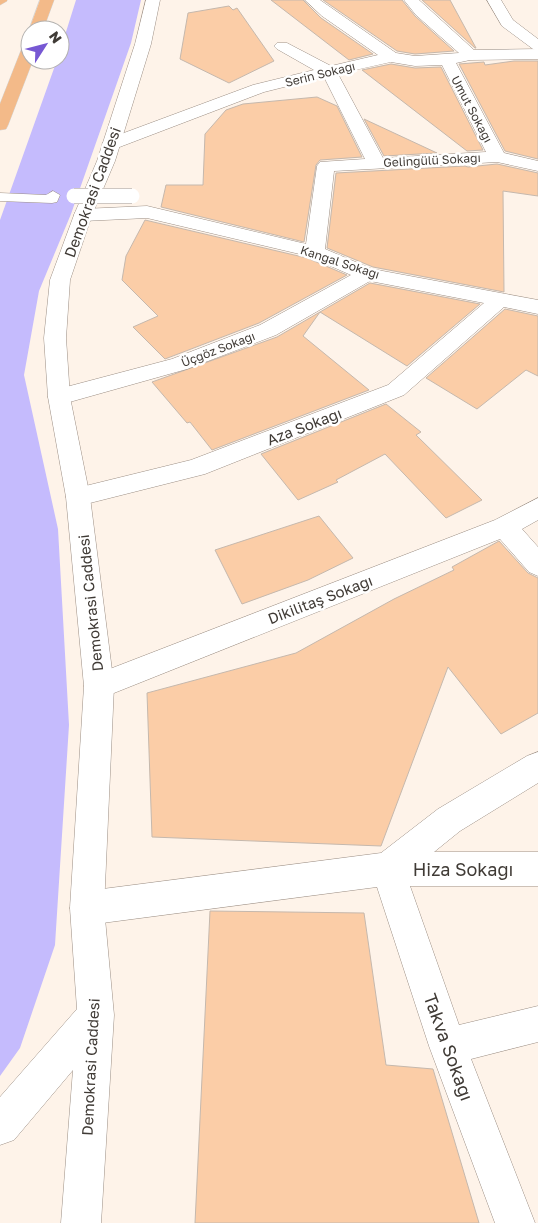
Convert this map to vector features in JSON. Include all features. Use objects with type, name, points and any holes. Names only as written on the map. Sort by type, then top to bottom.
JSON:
[{"type":"highway","points":[[40,20],[47,0]]},
{"type":"highway","points":[[0,125],[21,70]]},
{"type":"street","name":"Demokrasi Caddesi","points":[[80,1223],[96,1015],[87,908],[99,686],[78,497],[59,397],[55,338],[60,280],[79,205],[111,144],[143,44],[153,0]]},
{"type":"street","points":[[312,0],[326,13],[391,57]]},
{"type":"street","name":"Umut Sokağı","points":[[411,0],[421,12],[470,56]]},
{"type":"street","points":[[494,0],[507,23],[538,46]]},
{"type":"street","points":[[282,46],[329,72],[376,162]]},
{"type":"street","name":"Serin Sokağı","points":[[111,144],[259,88],[391,57],[415,61],[447,60],[470,56],[538,54]]},
{"type":"street","name":"Umut Sokağı","points":[[447,60],[497,157]]},
{"type":"street","name":"Gelingülü Sokağı","points":[[315,252],[326,166],[497,157],[538,166]]},
{"type":"street","points":[[0,197],[52,199],[53,195]]},
{"type":"street","points":[[79,205],[132,196]]},
{"type":"street","name":"Kangal Sokağı","points":[[79,205],[146,212],[315,252],[367,274],[538,306]]},
{"type":"street","name":"Üçgöz Sokağı","points":[[59,397],[179,364],[268,330],[367,274]]},
{"type":"street","name":"Aza Sokağı","points":[[78,497],[196,468],[396,390],[501,299]]},
{"type":"street","name":"Dikilitaş Sokağı","points":[[99,686],[504,527],[538,508]]},
{"type":"street","points":[[504,527],[538,565]]},
{"type":"street","points":[[388,869],[449,820],[538,766]]},
{"type":"street","name":"Hiza Sokağı","points":[[87,908],[388,869],[538,869]]},
{"type":"street","name":"Takva Sokağı","points":[[388,869],[448,1046],[515,1223]]},
{"type":"street","points":[[0,1126],[96,1015]]},
{"type":"street","points":[[448,1046],[538,1024]]},
{"type":"shaded area","points":[[76,0],[141,0],[131,43],[71,214],[39,291],[24,375],[58,529],[69,725],[55,945],[20,1048],[0,1076],[0,220],[53,70],[70,70],[70,20]]},
{"type":"building","points":[[271,0],[303,0],[321,18],[373,54],[349,60]]},
{"type":"building","points":[[323,0],[402,0],[415,16],[454,51],[415,54],[397,51]]},
{"type":"building","points":[[422,0],[450,0],[476,48],[475,48]]},
{"type":"building","points":[[229,6],[233,10],[237,8],[274,61],[229,83],[180,59],[188,13]]},
{"type":"building","points":[[514,61],[538,61],[538,159],[505,151],[459,64],[484,62],[485,65]]},
{"type":"building","points":[[391,64],[415,68],[441,67],[483,150],[467,151],[362,70]]},
{"type":"building","points":[[317,97],[337,106],[362,157],[320,160],[316,165],[304,242],[161,207],[166,185],[203,185],[205,134],[226,110],[243,104]]},
{"type":"building","points":[[364,119],[437,153],[384,156]]},
{"type":"building","points":[[497,164],[538,173],[538,196],[503,191],[504,292],[373,267],[327,248],[336,173]]},
{"type":"building","points":[[145,220],[307,258],[347,275],[259,323],[165,359],[133,327],[158,316],[122,280],[126,256]]},
{"type":"building","points":[[370,283],[480,304],[407,366],[320,312]]},
{"type":"building","points":[[505,309],[538,316],[538,376],[526,370],[477,409],[426,378]]},
{"type":"building","points":[[320,312],[303,336],[369,390],[212,450],[190,422],[187,423],[152,382],[277,337]]},
{"type":"building","points":[[386,404],[421,432],[416,435],[482,500],[446,518],[385,454],[336,480],[338,482],[298,500],[261,454]]},
{"type":"building","points":[[319,516],[353,558],[308,580],[242,604],[215,550]]},
{"type":"building","points":[[499,541],[528,573],[538,578],[538,713],[501,734],[448,667],[381,846],[152,837],[147,693],[296,653],[394,599],[454,570],[452,567]]},
{"type":"building","points":[[210,911],[364,913],[386,1065],[433,1069],[479,1223],[195,1223]]}]
